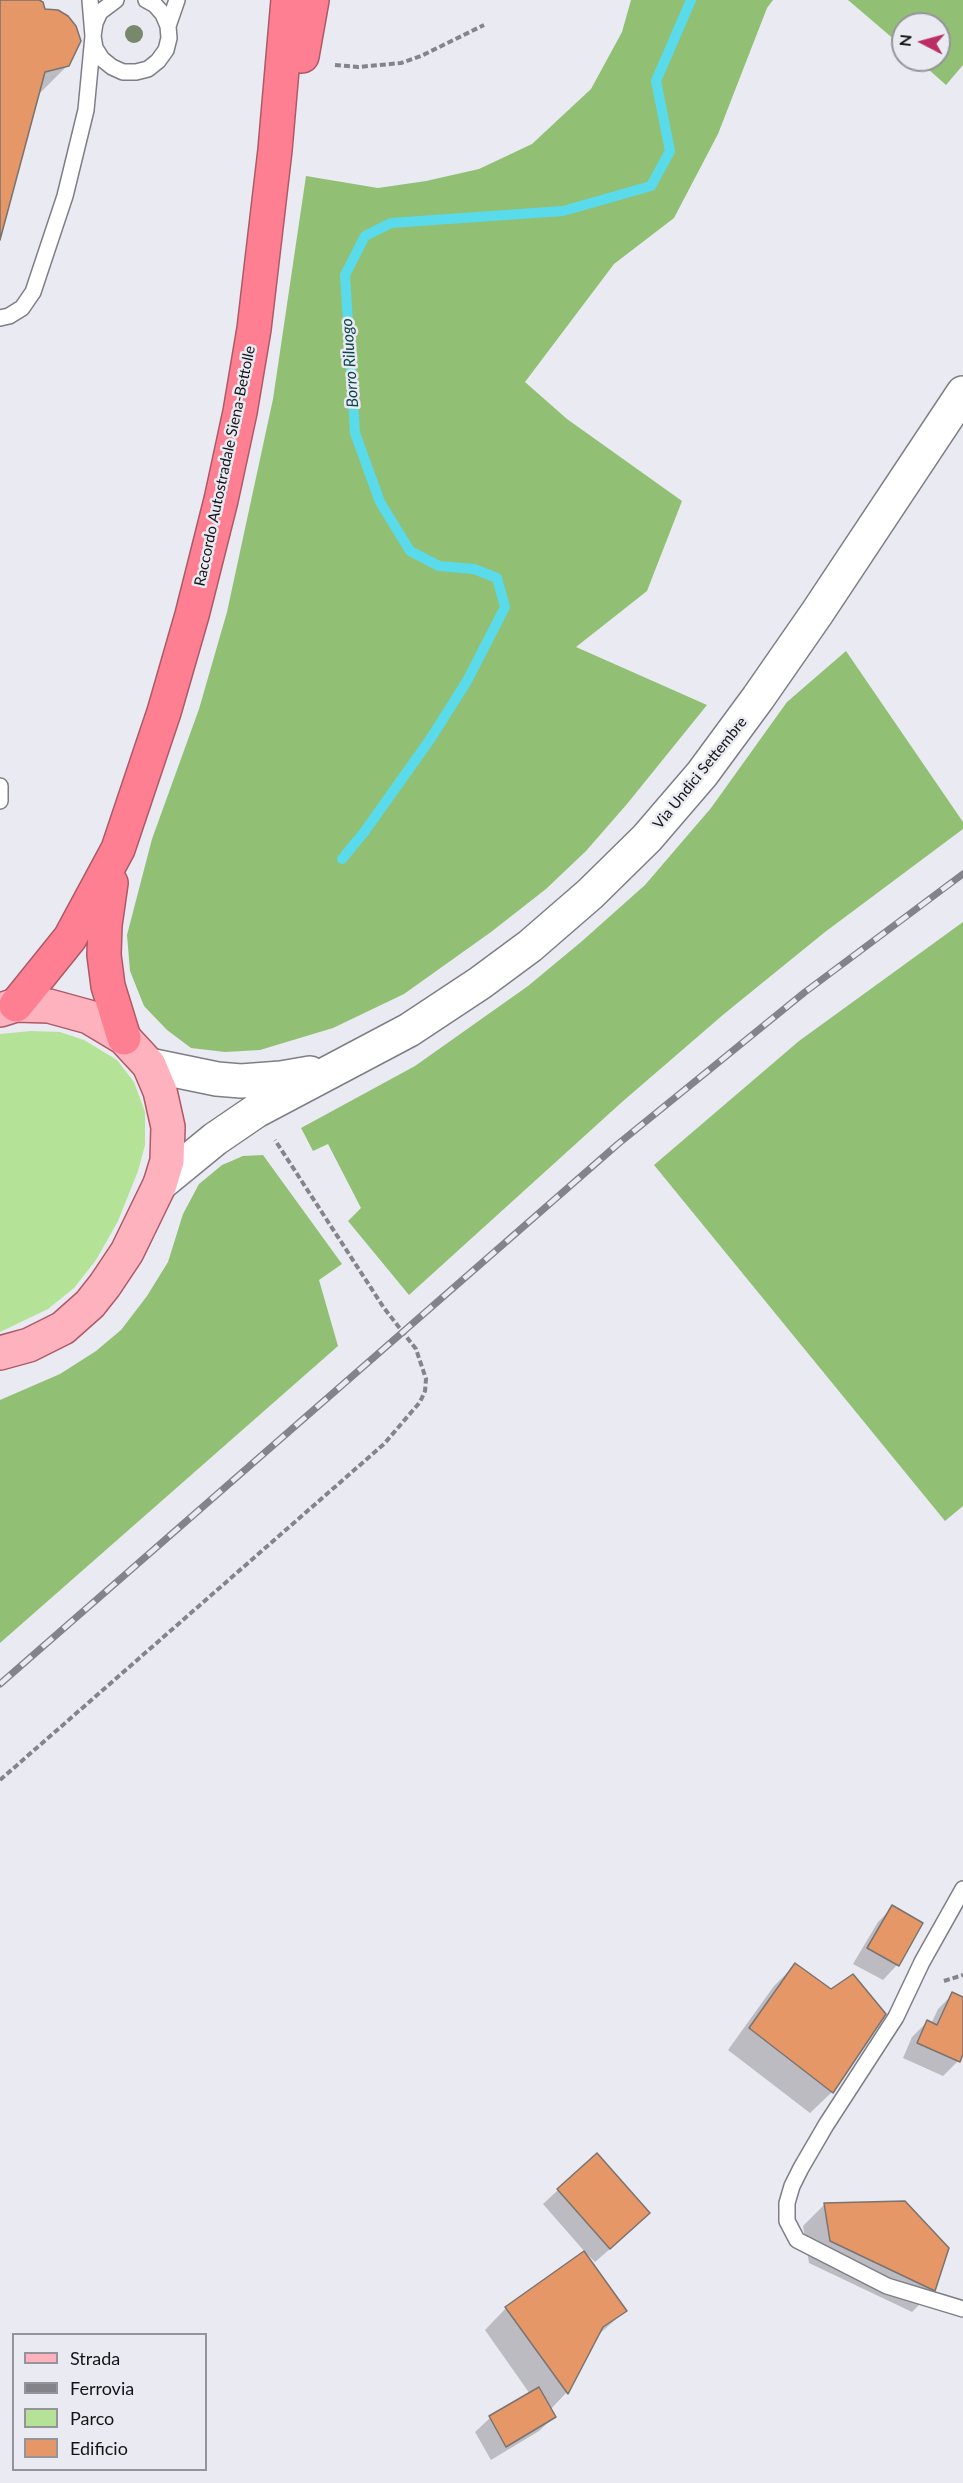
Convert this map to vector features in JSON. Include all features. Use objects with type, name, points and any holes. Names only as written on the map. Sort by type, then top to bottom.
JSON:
[{"type":"highway","name":"Raccordo Autostradale Siena-Bettolle","points":[[124,1038],[108,986],[104,955],[105,925],[118,849],[181,658],[221,500],[240,412],[254,329],[275,150],[288,0]]},
{"type":"highway","points":[[275,150],[302,56],[312,0]]},
{"type":"highway","name":"Raccordo Autostradale Siena-Bettolle","points":[[8,1008],[70,938],[118,849]]},
{"type":"main road","name":"Via Undici Settembre","points":[[160,1184],[215,1139],[256,1111],[444,1008],[530,946],[590,894],[654,830],[702,774],[817,613],[963,393]]},
{"type":"main road","points":[[0,1353],[47,1337],[70,1323],[90,1304],[127,1252],[160,1184],[167,1161],[168,1127],[160,1090],[149,1065],[124,1038],[108,1027],[74,1012],[49,1006],[8,1008]]},
{"type":"main road","name":"Via Undici Settembre","points":[[149,1065],[217,1079],[241,1081],[281,1078],[346,1063]]},
{"type":"lane","points":[[90,0],[95,48],[102,59],[123,72],[148,69],[158,61],[166,50],[168,26],[177,0]]},
{"type":"lane","points":[[0,318],[9,316],[22,308],[33,292],[43,267],[65,196],[86,110],[95,23],[100,12],[116,0]]},
{"type":"lane","points":[[146,0],[155,5],[163,14],[168,26]]},
{"type":"lane","points":[[0,786],[0,801]]},
{"type":"lane","points":[[963,1889],[922,1962],[896,2017],[801,2168],[792,2186],[788,2204],[788,2221],[797,2240],[887,2286],[963,2309]]},
{"type":"path","points":[[302,56],[332,64],[357,67],[401,63],[421,56],[484,25]]},
{"type":"path","points":[[0,1780],[384,1444],[409,1417],[425,1391],[426,1379],[416,1349],[384,1308],[256,1111]]},
{"type":"green space","points":[[631,0],[773,0],[767,8],[718,134],[674,218],[614,264],[525,382],[567,419],[682,501],[647,591],[576,647],[707,705],[586,851],[546,889],[491,932],[404,994],[333,1028],[260,1050],[225,1052],[191,1048],[167,1030],[144,1006],[130,971],[127,935],[152,839],[199,709],[227,612],[273,399],[306,176],[378,188],[426,181],[479,169],[532,144],[591,89],[622,32]]},
{"type":"green space","points":[[848,0],[963,0],[963,65],[946,85],[931,72],[951,72],[951,12],[891,12],[891,37]]},
{"type":"green space","points":[[846,651],[963,822],[963,829],[825,932],[724,1014],[622,1102],[409,1295],[348,1221],[361,1208],[328,1144],[313,1151],[301,1128],[415,1066],[528,986],[581,942],[645,885],[711,808],[787,702]]},
{"type":"green space","points":[[963,922],[963,1506],[945,1521],[654,1165],[799,1041]]},
{"type":"green space","points":[[31,1031],[60,1032],[84,1040],[117,1060],[134,1082],[145,1112],[145,1145],[138,1171],[118,1221],[96,1260],[74,1288],[48,1309],[0,1332],[0,1034]]},
{"type":"green space","points":[[263,1155],[342,1264],[319,1280],[338,1346],[0,1643],[0,1400],[60,1374],[96,1351],[121,1330],[147,1296],[168,1262],[183,1214],[199,1184],[222,1165],[243,1156]]},
{"type":"building","points":[[0,0],[39,0],[43,2],[45,9],[58,10],[68,16],[76,26],[81,41],[69,66],[45,72],[0,240]]},
{"type":"building","points":[[892,1905],[923,1923],[899,1966],[867,1948]]},
{"type":"building","points":[[795,1963],[831,1989],[853,1974],[886,2014],[833,2093],[749,2028]]},
{"type":"building","points":[[952,1992],[963,1997],[963,2054],[960,2062],[917,2043],[927,2020],[937,2025]]},
{"type":"building","points":[[597,2153],[650,2213],[610,2249],[557,2189]]},
{"type":"building","points":[[905,2201],[949,2248],[935,2291],[830,2241],[824,2203]]},
{"type":"building","points":[[584,2251],[627,2311],[603,2327],[568,2394],[505,2307]]},
{"type":"building","points":[[539,2387],[556,2417],[506,2447],[489,2416]]},
{"type":"waterway","name":"Borro Riluogo","points":[[342,859],[365,831],[431,738],[467,681],[505,607],[497,578],[474,569],[439,566],[410,551],[380,502],[355,433],[345,275],[365,236],[391,223],[563,211],[651,186],[670,151],[656,81],[691,0]]},
{"type":"railway","points":[[0,1684],[618,1144],[805,992],[963,874]]}]
